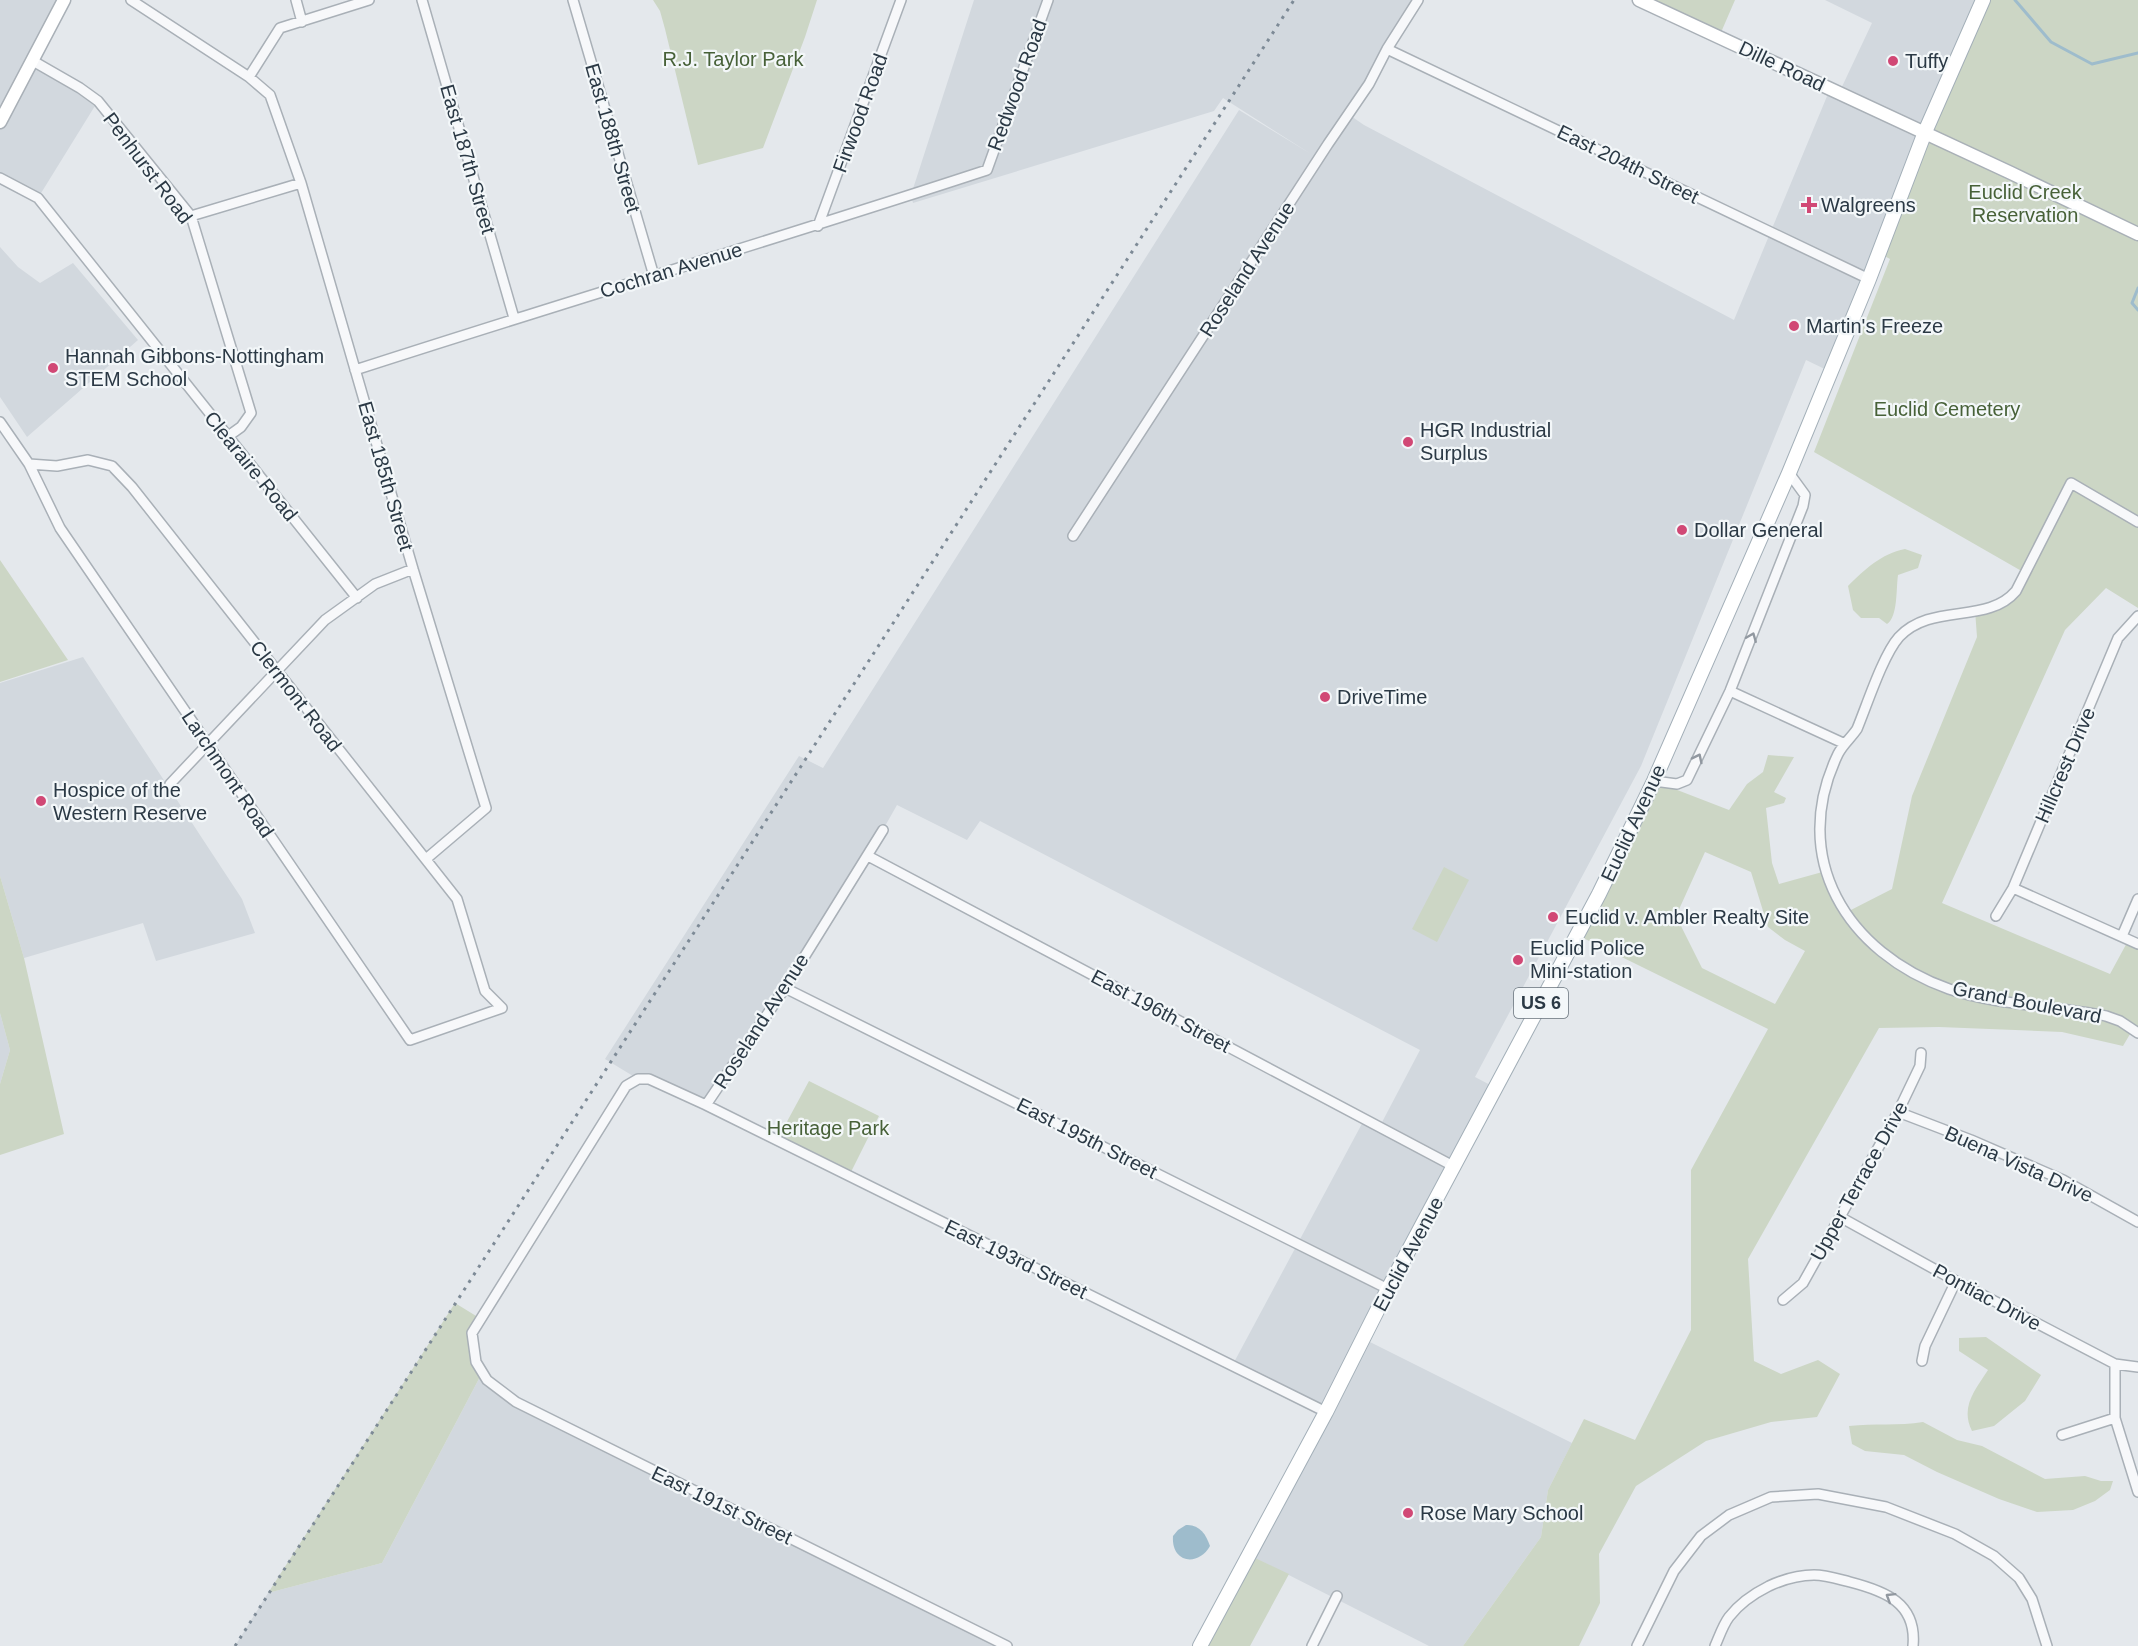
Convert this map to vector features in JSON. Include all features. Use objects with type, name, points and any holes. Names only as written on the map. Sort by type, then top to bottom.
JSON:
[{"type":"main road","name":"Euclid Avenue","points":[[1200,1646],[1599,894],[1654,781],[1789,473],[1869,279],[1925,132],[1983,0]]},
{"type":"street","points":[[0,122],[64,0]]},
{"type":"street","name":"East 185th Street","points":[[131,0],[249,77],[270,94],[301,183],[413,569],[486,808],[426,859]]},
{"type":"street","points":[[296,0],[302,22]]},
{"type":"street","points":[[249,77],[280,28],[369,0]]},
{"type":"street","name":"East 187th Street","points":[[422,0],[514,318]]},
{"type":"street","name":"East 188th Street","points":[[573,0],[654,276]]},
{"type":"street","name":"Firwood Road","points":[[818,225],[901,0]]},
{"type":"street","name":"Redwood Road","points":[[987,170],[1048,0]]},
{"type":"street","name":"Roseland Avenue","points":[[1074,536],[1369,84],[1387,49],[1418,0]]},
{"type":"street","name":"Dille Road","points":[[1639,0],[1925,132],[2138,234]]},
{"type":"street","name":"East 204th Street","points":[[1387,49],[1869,279]]},
{"type":"street","name":"Penhurst Road","points":[[33,61],[98,101],[191,216],[251,412],[242,427],[227,437]]},
{"type":"street","name":"Cochran Avenue","points":[[355,370],[987,170]]},
{"type":"street","name":"Clearaire Road","points":[[0,178],[38,198],[357,598]]},
{"type":"street","points":[[191,216],[301,183]]},
{"type":"street","name":"Larchmont Road","points":[[0,422],[29,464],[60,528],[410,1040],[502,1008]]},
{"type":"street","name":"Clermont Road","points":[[29,464],[57,466],[88,460],[112,466],[132,487],[457,899],[485,991],[502,1008]]},
{"type":"street","points":[[1654,781],[1677,784],[1687,780],[1730,692],[1803,506],[1805,495],[1789,473]]},
{"type":"street","name":"Grand Boulevard","points":[[2138,522],[2071,483],[2011,597],[1991,607],[1921,621],[1899,638],[1889,652],[1857,729],[1844,743],[1828,779],[1821,812],[1822,852],[1834,893],[1845,913],[1861,934],[1900,965],[1927,980],[1950,989],[2007,1002],[2106,1016],[2120,1021],[2138,1033]]},
{"type":"street","points":[[170,784],[325,620],[375,584],[413,569]]},
{"type":"street","name":"Hillcrest Drive","points":[[1996,916],[2013,888],[2118,638],[2138,616]]},
{"type":"street","points":[[1730,692],[1844,743]]},
{"type":"street","name":"Roseland Avenue","points":[[472,1333],[627,1086],[638,1079],[648,1079],[706,1105],[785,988],[883,830]]},
{"type":"street","name":"East 196th Street","points":[[867,856],[1455,1167]]},
{"type":"street","points":[[2013,888],[2138,944]]},
{"type":"street","points":[[2122,936],[2138,898]]},
{"type":"street","name":"East 195th Street","points":[[785,988],[1389,1289]]},
{"type":"street","name":"Upper Terrace Drive","points":[[1783,1300],[1803,1283],[1840,1217],[1898,1112],[1920,1066],[1921,1053]]},
{"type":"street","name":"East 193rd Street","points":[[706,1105],[1326,1412]]},
{"type":"street","name":"Buena Vista Drive","points":[[1898,1112],[1971,1140],[2063,1180],[2138,1222]]},
{"type":"street","name":"Pontiac Drive","points":[[1840,1217],[2115,1364],[2138,1367]]},
{"type":"street","points":[[1922,1361],[1925,1346],[1956,1281]]},
{"type":"street","name":"East 191st Street","points":[[472,1333],[476,1362],[487,1380],[516,1402],[1007,1646]]},
{"type":"street","points":[[2115,1364],[2115,1418],[2138,1492]]},
{"type":"street","points":[[2062,1435],[2115,1418]]},
{"type":"street","points":[[1637,1646],[1674,1571],[1701,1536],[1729,1515],[1771,1497],[1818,1494],[1886,1507],[1955,1534],[1994,1556],[2019,1578],[2032,1599],[2047,1646]]},
{"type":"street","points":[[1715,1646],[1729,1617],[1754,1595],[1770,1586],[1813,1575],[1869,1587],[1897,1601],[1915,1630],[1913,1646]]},
{"type":"street","points":[[1312,1646],[1337,1596]]},
{"type":"shaded area","points":[[0,0],[64,0],[33,61],[98,101],[38,198],[0,178]]},
{"type":"shaded area","points":[[974,0],[1418,0],[1348,114],[1364,125],[1734,320],[1830,89],[1839,93],[1872,23],[1825,0],[1983,0],[1831,372],[1806,360],[1641,766],[1475,1077],[1496,1088],[1364,1339],[1572,1443],[1548,1490],[1541,1537],[1463,1646],[1429,1646],[1249,1555],[1325,1412],[1232,1366],[1365,1118],[1380,1126],[1420,1050],[980,821],[967,840],[897,805],[868,856],[706,1105],[638,1079],[605,1059],[799,756],[823,768],[1239,110],[1311,154],[1223,98],[1214,111],[913,203],[911,195]]},
{"type":"shaded area","name":"Hannah Gibbons-Nottingham STEM School","points":[[0,247],[18,267],[40,283],[73,263],[138,340],[27,437],[0,397]]},
{"type":"shaded area","points":[[83,657],[242,899],[255,933],[156,961],[143,923],[24,958],[0,876],[0,683]]},
{"type":"shaded area","points":[[0,1013],[10,1050],[0,1084]]},
{"type":"shaded area","points":[[482,1373],[498,1391],[1007,1646],[235,1646],[268,1593],[382,1563]]},
{"type":"green space","name":"R.J. Taylor Park","points":[[653,0],[817,0],[763,148],[698,165],[665,29],[660,11]]},
{"type":"green space","points":[[1651,0],[1735,0],[1719,37]]},
{"type":"green space","points":[[1983,0],[2138,0],[2138,608],[2106,588],[2065,630],[1942,903],[2110,974],[2129,939],[2138,944],[2138,1033],[2133,1029],[2123,1046],[2062,1032],[1939,1027],[1879,1028],[1748,1259],[1754,1361],[1781,1374],[1818,1360],[1840,1374],[1817,1417],[1771,1422],[1706,1441],[1636,1486],[1599,1554],[1600,1603],[1579,1646],[1463,1646],[1541,1537],[1548,1490],[1584,1419],[1635,1440],[1691,1330],[1691,1170],[1768,1029],[1577,935],[1654,781],[1729,810],[1747,784],[1763,772],[1768,755],[1794,757],[1774,792],[1786,798],[1784,803],[1766,808],[1772,863],[1779,884],[1826,871],[1845,913],[1892,889],[1912,796],[1977,637],[1975,610],[2003,603],[2025,573],[1814,452],[1890,259],[1879,253]],"holes":[[[1705,852],[1751,872],[1768,927],[1805,951],[1775,1004],[1702,968],[1676,916]]]},
{"type":"green space","points":[[1905,549],[1922,555],[1918,568],[1898,575],[1895,609],[1891,620],[1887,624],[1879,618],[1861,618],[1853,610],[1848,586],[1881,558]]},
{"type":"green space","points":[[0,560],[68,660],[0,682]]},
{"type":"green space","points":[[1444,867],[1469,880],[1437,942],[1412,929]]},
{"type":"green space","points":[[0,876],[24,958],[64,1134],[0,1155],[0,1084],[10,1050],[0,1013]]},
{"type":"green space","name":"Heritage Park","points":[[809,1081],[879,1116],[849,1176],[777,1140]]},
{"type":"green space","points":[[455,1303],[481,1319],[472,1333],[482,1373],[382,1563],[268,1593]]},
{"type":"green space","points":[[1986,1337],[2041,1375],[2025,1401],[1994,1426],[1972,1431],[1968,1406],[1988,1370],[1959,1351],[1959,1338]]},
{"type":"green space","points":[[1923,1422],[1957,1440],[1982,1446],[2045,1479],[2085,1476],[2101,1481],[2113,1481],[2110,1490],[2095,1501],[2073,1510],[2037,1512],[1999,1499],[1904,1455],[1865,1451],[1852,1444],[1849,1426]]},
{"type":"green space","points":[[1249,1555],[1289,1574],[1250,1646],[1200,1646]]},
{"type":"water","points":[[1186,1525],[1195,1526],[1201,1531],[1210,1546],[1199,1557],[1186,1559],[1176,1552],[1173,1536]]},
{"type":"waterway","points":[[2015,0],[2051,42],[2092,64],[2138,53]]},
{"type":"waterway","points":[[2138,288],[2132,303],[2138,310]]},
{"type":"railway","points":[[235,1646],[1294,0]]},
{"type":"place","name":"Tuffy","points":[[1893,61]]},
{"type":"place","name":"Walgreens","points":[[1809,205]]},
{"type":"place","name":"Martin's Freeze","points":[[1794,326]]},
{"type":"place","name":"Hannah Gibbons-Nottingham STEM School","points":[[53,368]]},
{"type":"place","name":"HGR Industrial Surplus","points":[[1408,442]]},
{"type":"place","name":"Dollar General","points":[[1682,530]]},
{"type":"place","name":"DriveTime","points":[[1325,697]]},
{"type":"place","name":"Hospice of the Western Reserve","points":[[41,801]]},
{"type":"place","name":"Euclid v. Ambler Realty Site","points":[[1553,917]]},
{"type":"place","name":"Euclid Police Mini-station","points":[[1518,960]]},
{"type":"place","name":"Rose Mary School","points":[[1408,1513]]},
{"type":"park label","name":"Euclid Creek Reservation","points":[[2025,204]]},
{"type":"park label","name":"Euclid Cemetery","points":[[1947,409]]}]
